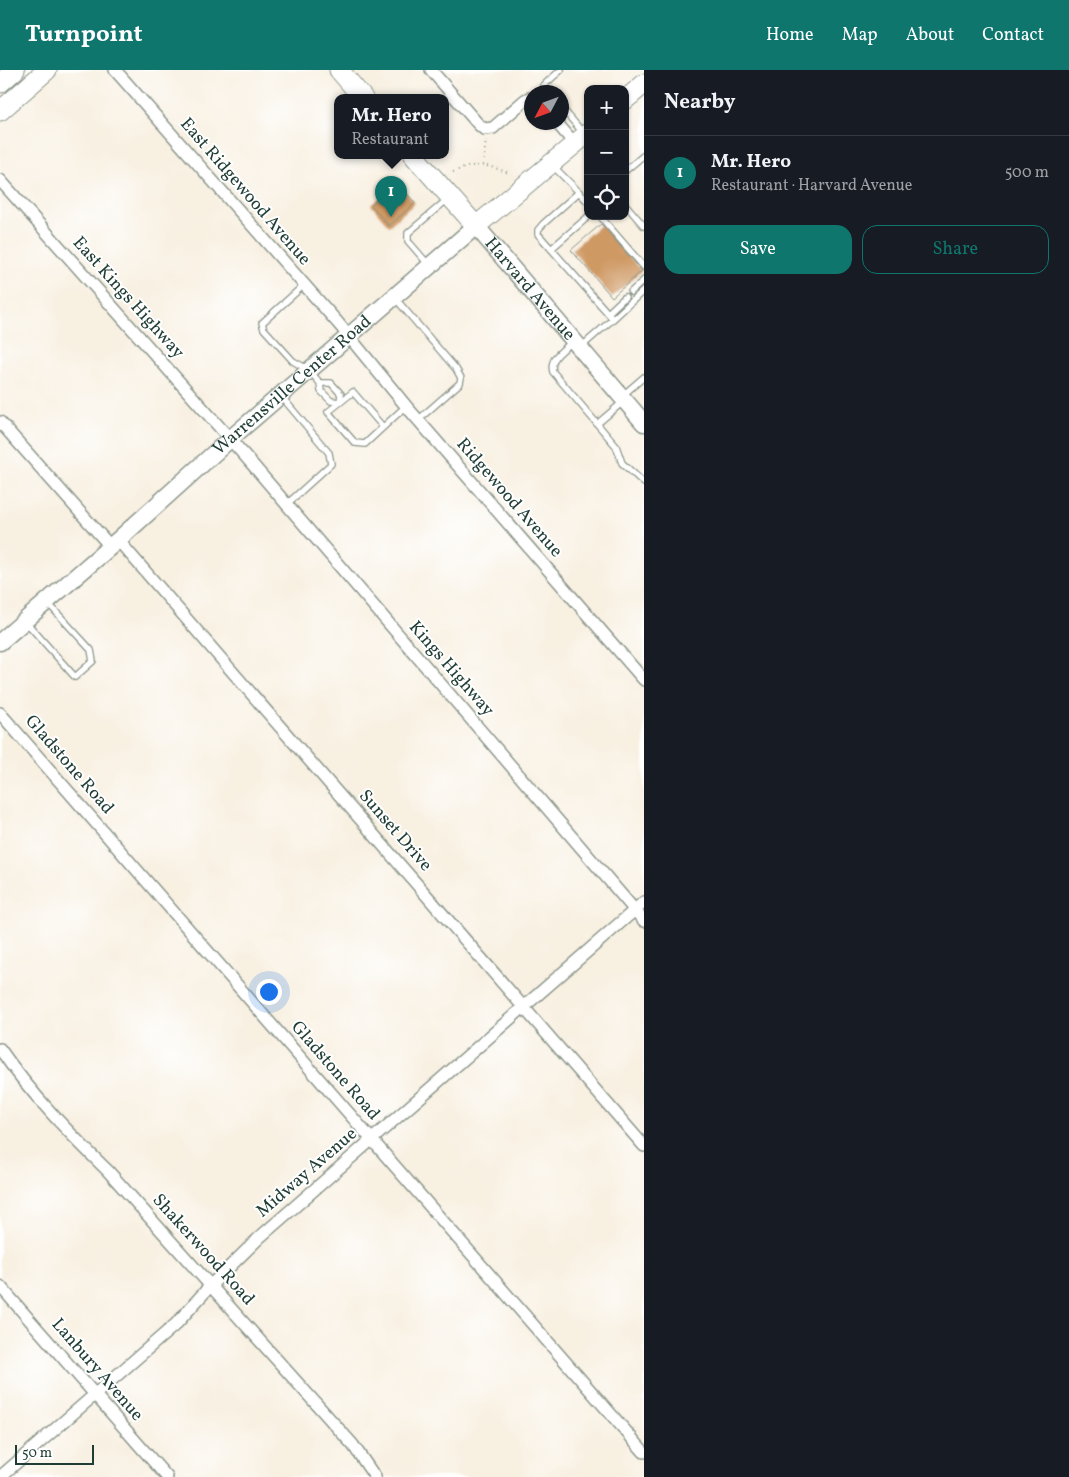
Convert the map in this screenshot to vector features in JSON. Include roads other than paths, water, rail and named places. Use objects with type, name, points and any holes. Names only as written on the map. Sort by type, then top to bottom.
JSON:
[{"type":"main road","points":[[0,82],[15,70]]},
{"type":"main road","points":[[0,111],[46,70]]},
{"type":"main road","points":[[339,70],[360,94]]},
{"type":"main road","points":[[629,97],[643,85]]},
{"type":"main road","name":"Warrensville Center Road","points":[[0,642],[280,395],[476,226],[582,138]]},
{"type":"main road","name":"Harvard Avenue","points":[[417,159],[644,423]]},
{"type":"street","name":"East Ridgewood Avenue","points":[[116,70],[348,337]]},
{"type":"street","points":[[431,70],[478,124],[484,128],[493,128],[524,101]]},
{"type":"street","points":[[569,130],[582,138]]},
{"type":"street","name":"East Kings Highway","points":[[0,180],[230,439]]},
{"type":"street","name":"Ridgewood Avenue","points":[[348,337],[644,680]]},
{"type":"street","name":"Sunset Drive","points":[[0,422],[114,543],[524,1005],[644,1146]]},
{"type":"street","name":"Kings Highway","points":[[230,439],[644,922]]},
{"type":"street","name":"Gladstone Road","points":[[0,713],[644,1452]]},
{"type":"street","name":"Midway Avenue","points":[[0,1477],[176,1324],[211,1285],[260,1237],[644,902]]},
{"type":"street","name":"Shakerwood Road","points":[[0,1049],[17,1074],[65,1129],[108,1170],[353,1445],[375,1477]]},
{"type":"street","name":"Lanbury Avenue","points":[[0,1286],[167,1477]]},
{"type":"lane","points":[[544,85],[561,70]]},
{"type":"lane","points":[[569,118],[582,138]]},
{"type":"lane","points":[[629,168],[644,155]]},
{"type":"lane","points":[[551,164],[584,198]]},
{"type":"lane","points":[[579,192],[538,230],[538,234],[613,319]]},
{"type":"lane","points":[[430,266],[408,241],[408,233],[450,197]]},
{"type":"lane","points":[[629,209],[644,226]]},
{"type":"lane","points":[[551,249],[584,220]]},
{"type":"lane","points":[[603,220],[644,267]]},
{"type":"lane","points":[[631,292],[644,280]]},
{"type":"lane","points":[[304,285],[262,323],[264,329],[287,354],[309,370],[320,383],[321,391],[331,401],[340,402]]},
{"type":"lane","points":[[644,290],[613,319],[552,360],[551,365],[553,372],[616,446],[622,463],[644,483]]},
{"type":"lane","points":[[394,297],[456,368],[462,378],[460,384],[418,420]]},
{"type":"lane","points":[[608,313],[625,297]]},
{"type":"lane","points":[[597,424],[644,378]]},
{"type":"lane","points":[[320,383],[331,383],[342,394],[340,402]]},
{"type":"lane","points":[[383,427],[353,392],[328,412],[354,443],[366,444],[406,406]]},
{"type":"lane","points":[[280,395],[329,453],[331,460],[331,464],[287,504]]},
{"type":"lane","points":[[25,620],[75,677],[81,672],[93,661],[90,650],[46,602]]},
{"type":"place","name":"Mr. Hero","points":[[391,217]]}]
